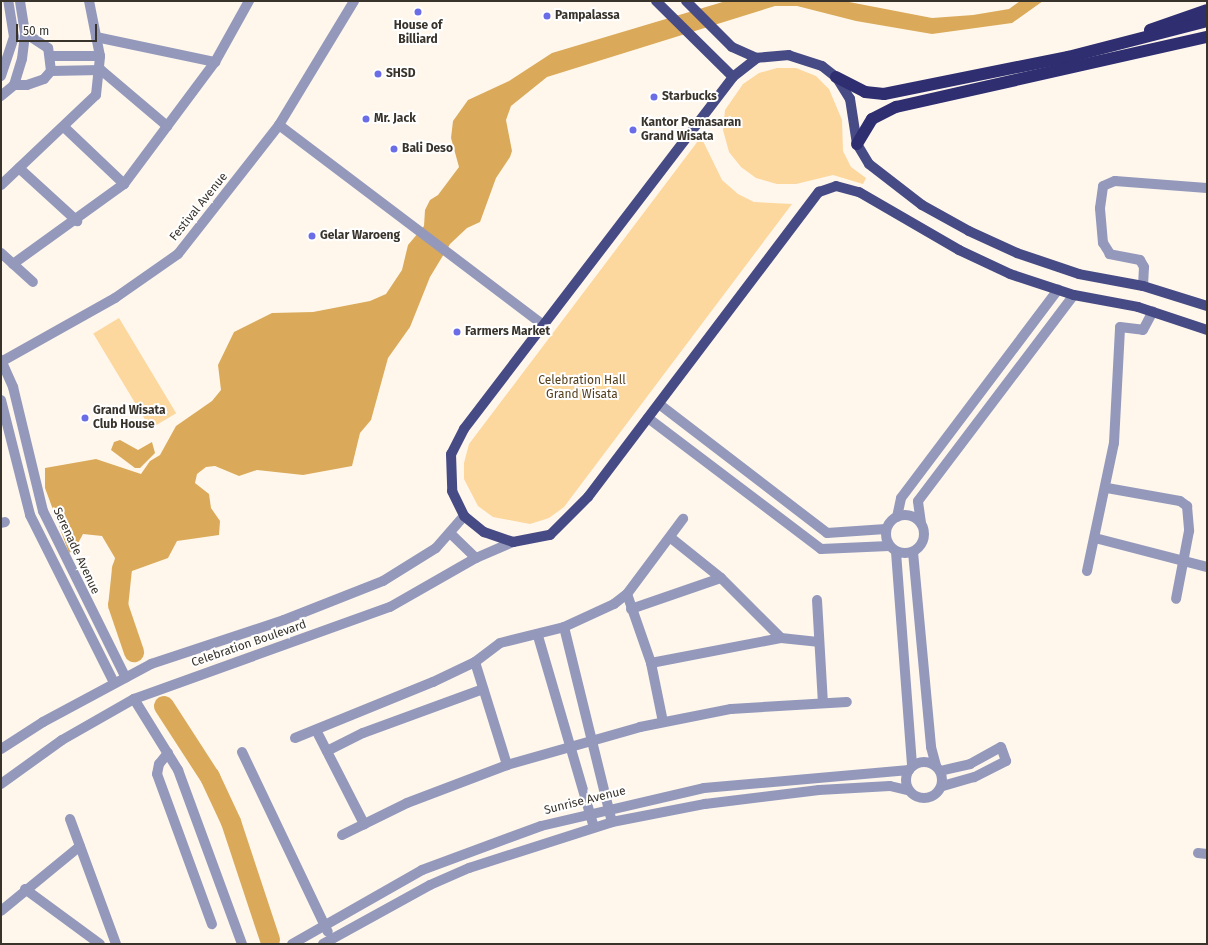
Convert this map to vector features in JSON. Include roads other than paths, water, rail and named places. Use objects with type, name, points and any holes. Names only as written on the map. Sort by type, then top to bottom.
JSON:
[{"type":"highway","points":[[1123,42],[1207,10]]},
{"type":"highway","points":[[836,77],[865,92],[884,94],[1068,57],[1207,21]]},
{"type":"highway","points":[[857,144],[872,118],[896,107],[1164,49],[1207,37]]},
{"type":"highway","points":[[1164,49],[1207,46]]},
{"type":"main road","points":[[656,1],[733,77]]},
{"type":"main road","points":[[686,1],[732,47],[758,58],[789,55],[822,66],[836,77],[850,99],[857,144],[869,164],[922,205],[969,231],[1017,253],[1079,274],[1144,286],[1207,306]]},
{"type":"main road","points":[[758,58],[733,77],[464,429],[451,454],[452,491],[464,516],[484,532],[513,542],[550,534],[572,516],[659,404],[819,192],[836,186],[859,192],[966,254],[1010,274],[1074,295],[1153,311],[1207,330]]},
{"type":"street","points":[[1,76],[14,38],[8,1]]},
{"type":"street","points":[[1,96],[14,85],[26,33],[20,1]]},
{"type":"street","points":[[1,185],[64,127],[96,95],[101,70],[100,56],[89,1]]},
{"type":"street","points":[[13,264],[77,221],[124,184],[215,62],[249,1]]},
{"type":"street","name":"Festival Avenue","points":[[2,361],[115,298],[178,254],[279,125],[354,1]]},
{"type":"street","points":[[26,33],[48,48],[52,56],[51,71]]},
{"type":"street","points":[[96,37],[215,62]]},
{"type":"street","points":[[52,56],[100,56]]},
{"type":"street","points":[[14,85],[27,85],[51,71],[101,70],[167,126]]},
{"type":"street","points":[[279,125],[450,257],[543,325]]},
{"type":"street","points":[[64,127],[124,184]]},
{"type":"street","points":[[19,168],[77,221]]},
{"type":"street","points":[[1144,286],[1144,267],[1140,260],[1110,254],[1103,243],[1100,208],[1103,186],[1115,181],[1207,188]]},
{"type":"street","points":[[1,253],[33,282]]},
{"type":"street","points":[[659,404],[827,533],[886,530],[897,516],[901,498],[1058,290]]},
{"type":"street","points":[[942,786],[931,747],[913,552],[924,539],[918,501],[1074,295]]},
{"type":"street","points":[[1087,571],[1106,488],[1114,443],[1120,327],[1144,330],[1153,311]]},
{"type":"street","name":"Serenade Avenue","points":[[2,361],[13,387],[43,511],[126,678]]},
{"type":"street","name":"Serenade Avenue","points":[[1,400],[30,515],[114,684]]},
{"type":"street","points":[[648,418],[821,549],[892,549],[913,552]]},
{"type":"street","points":[[1106,488],[1185,503],[1189,510],[1189,531],[1176,599]]},
{"type":"street","points":[[897,516],[905,515],[921,523]]},
{"type":"street","name":"Celebration Boulevard","points":[[1,749],[114,684],[162,660],[359,592],[412,564],[450,533],[464,516]]},
{"type":"street","points":[[295,738],[476,662],[500,643],[538,636],[564,627],[627,594],[671,538],[683,519]]},
{"type":"street","points":[[886,530],[892,549],[911,768],[908,790]]},
{"type":"street","points":[[450,533],[476,558]]},
{"type":"street","points":[[671,538],[721,578],[781,638]]},
{"type":"street","points":[[1095,538],[1183,559],[1207,567]]},
{"type":"street","name":"Celebration Boulevard","points":[[1,784],[62,740],[134,700],[390,607],[476,558],[513,542]]},
{"type":"street","points":[[631,608],[721,578]]},
{"type":"street","points":[[627,594],[651,663],[663,722]]},
{"type":"street","points":[[817,600],[818,642],[823,703]]},
{"type":"street","points":[[564,627],[590,741],[612,822]]},
{"type":"street","points":[[538,636],[594,827]]},
{"type":"street","points":[[651,663],[781,638],[818,642]]},
{"type":"street","points":[[476,662],[507,765]]},
{"type":"street","points":[[327,751],[363,733],[483,689]]},
{"type":"street","points":[[134,700],[168,753],[193,807],[242,944]]},
{"type":"street","points":[[342,835],[407,803],[507,765],[590,741],[663,722],[694,719],[731,709],[847,702]]},
{"type":"street","points":[[316,730],[364,824]]},
{"type":"street","points":[[242,752],[325,926],[327,942],[430,885],[469,868],[612,822],[705,804],[811,791],[890,786],[908,790],[921,798],[930,798],[942,786],[974,777],[1006,761],[1001,747],[970,764],[938,768],[920,762],[911,768]]},
{"type":"street","points":[[168,753],[159,764],[157,774],[212,924]]},
{"type":"street","name":"Sunrise Avenue","points":[[292,944],[422,870],[460,854],[590,813],[608,808],[741,783],[911,768]]},
{"type":"street","points":[[70,819],[116,944]]},
{"type":"street","points":[[1,911],[25,889],[80,846]]},
{"type":"street","points":[[25,889],[100,944]]},
{"type":"waterway","points":[[132,545],[122,569],[118,605],[134,652]]},
{"type":"waterway","points":[[164,706],[210,777],[231,822],[270,940]]},
{"type":"place","name":"House of Billiard","points":[[418,12]]},
{"type":"place","name":"Pampalassa","points":[[547,16]]},
{"type":"place","name":"SHSD","points":[[378,74]]},
{"type":"place","name":"Starbucks","points":[[654,97]]},
{"type":"place","name":"Mr. Jack","points":[[366,119]]},
{"type":"place","name":"Kantor Pemasaran Grand Wisata","points":[[633,130]]},
{"type":"place","name":"Bali Deso","points":[[394,149]]},
{"type":"place","name":"Gelar Waroeng","points":[[312,236]]},
{"type":"place","name":"Farmers Market","points":[[457,332]]},
{"type":"place","name":"Grand Wisata Club House","points":[[85,418]]},
{"type":"park label","name":"Celebration Hall Grand Wisata","points":[[582,388]]}]
